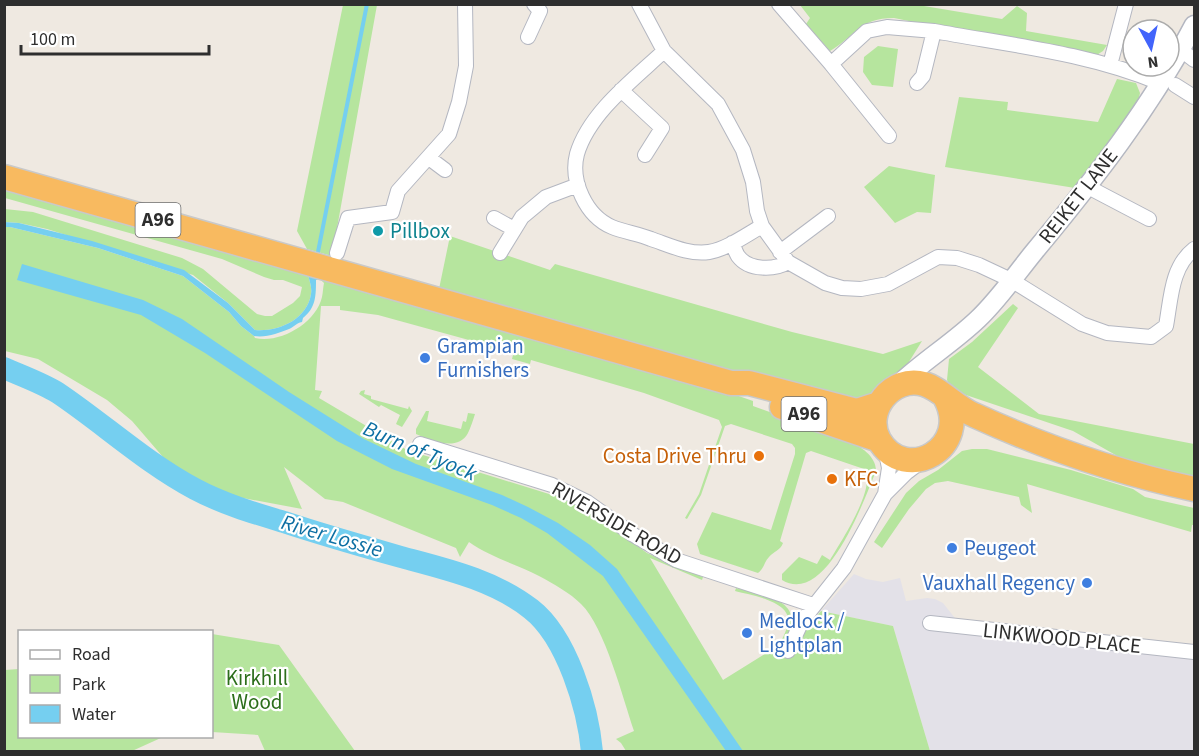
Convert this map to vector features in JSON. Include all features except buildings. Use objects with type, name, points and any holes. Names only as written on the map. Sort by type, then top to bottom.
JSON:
[{"type":"highway","name":"A96","points":[[4,177],[324,261],[731,383],[749,383],[857,411],[879,404]]},
{"type":"highway","points":[[882,444],[876,431],[875,416],[886,393],[910,382],[924,384],[971,414],[1055,449],[1194,489]]},
{"type":"highway","name":"A96","points":[[731,383],[751,397],[882,444],[903,459],[925,458]]},
{"type":"highway","points":[[925,458],[935,454],[950,437],[952,416],[940,393]]},
{"type":"highway","points":[[950,437],[974,433],[1055,449]]},
{"type":"street","points":[[324,261],[348,218],[392,212],[398,191],[449,134],[459,102],[466,66],[465,4]]},
{"type":"street","points":[[528,37],[540,12],[534,4]]},
{"type":"street","points":[[639,4],[664,51],[718,104],[743,150],[762,226],[784,257],[825,283],[842,288],[861,289],[888,284],[938,257],[957,258],[979,265],[1011,280],[1082,324],[1107,333],[1151,337],[1166,326],[1175,278],[1181,262],[1194,249]]},
{"type":"street","points":[[778,4],[890,136]]},
{"type":"street","points":[[1110,64],[1126,4]]},
{"type":"street","name":"REIKET LANE","points":[[898,386],[979,318],[1088,187],[1188,55],[1194,25]]},
{"type":"street","points":[[831,64],[867,31],[887,27],[934,31],[1110,64],[1168,84],[1194,98]]},
{"type":"street","points":[[917,83],[923,76],[934,31]]},
{"type":"street","points":[[664,51],[621,90],[584,135],[574,172],[592,213],[611,227],[693,253],[710,252],[762,226]]},
{"type":"street","points":[[621,90],[662,128],[645,155]]},
{"type":"street","points":[[429,158],[445,170]]},
{"type":"street","points":[[500,253],[522,217],[546,197],[578,185]]},
{"type":"street","points":[[1088,187],[1149,219]]},
{"type":"street","points":[[732,243],[739,257],[757,267],[780,267],[784,257],[828,216]]},
{"type":"street","points":[[494,218],[514,229]]},
{"type":"street","points":[[940,349],[935,364],[940,393]]},
{"type":"street","name":"RIVERSIDE ROAD","points":[[420,444],[552,484],[587,502],[632,534],[676,560],[813,605]]},
{"type":"street","points":[[882,444],[889,468],[885,494]]},
{"type":"street","points":[[788,651],[802,621],[844,568],[885,494],[925,458]]},
{"type":"street","name":"LINKWOOD PLACE","points":[[930,623],[1194,652]]},
{"type":"shaded area","points":[[854,574],[883,582],[900,578],[906,601],[935,599],[943,603],[962,627],[1194,652],[1194,751],[930,751],[893,626],[821,611]]},
{"type":"green space","points":[[343,5],[377,5],[332,256],[307,249],[297,231]]},
{"type":"green space","points":[[800,5],[918,5],[1002,19],[1017,6],[1027,13],[1026,31],[1107,45],[1103,51],[1092,58],[894,18],[865,24],[830,51],[806,24],[810,18]]},
{"type":"green space","points":[[878,46],[898,49],[893,87],[872,85],[863,72],[864,57]]},
{"type":"green space","points":[[1117,79],[1136,83],[1140,93],[1138,102],[1075,188],[945,167],[959,97],[1008,102],[1007,110],[1098,122]]},
{"type":"green space","points":[[889,166],[935,175],[931,213],[917,212],[895,223],[864,187]]},
{"type":"green space","points":[[4,189],[308,275],[311,294],[308,303],[304,311],[290,322],[273,329],[255,330],[228,303],[193,275],[47,229],[5,222],[5,209],[33,212],[182,258],[203,269],[257,314],[272,316],[293,303],[300,296],[302,287],[283,280],[264,277],[222,259],[5,198]]},
{"type":"green space","points":[[4,227],[98,248],[183,276],[229,312],[255,338],[265,339],[286,335],[305,323],[313,315],[322,297],[324,283],[319,278],[733,394],[753,401],[753,406],[848,440],[870,456],[876,471],[853,525],[828,565],[814,578],[798,584],[782,580],[782,574],[799,557],[817,564],[822,555],[830,560],[862,501],[867,477],[864,469],[811,451],[806,453],[780,541],[783,543],[767,559],[758,573],[700,554],[697,544],[712,512],[771,530],[795,454],[792,444],[731,424],[725,426],[701,495],[687,519],[685,518],[699,494],[722,427],[719,420],[644,393],[531,360],[530,364],[512,359],[513,355],[487,348],[487,345],[378,315],[340,310],[340,306],[321,306],[315,390],[322,391],[319,398],[407,450],[562,498],[600,519],[647,553],[703,577],[702,580],[650,558],[723,680],[768,652],[777,649],[788,622],[787,615],[777,604],[735,591],[736,588],[762,594],[787,607],[792,623],[781,650],[793,653],[804,632],[821,611],[893,626],[930,751],[626,751],[616,739],[634,731],[605,646],[590,615],[577,600],[562,589],[469,542],[460,557],[456,548],[343,502],[325,499],[284,467],[302,509],[227,495],[169,464],[132,421],[107,400],[38,359],[5,351]]},
{"type":"green space","points":[[450,236],[550,270],[555,264],[792,332],[883,354],[922,341],[907,365],[884,389],[863,400],[789,390],[439,289]]},
{"type":"green space","points":[[1013,304],[1018,308],[978,367],[1039,414],[1194,444],[1194,476],[1128,462],[1073,431],[963,394],[951,387],[947,380],[949,359],[972,342]]},
{"type":"green space","points":[[365,390],[364,394],[371,396],[371,399],[408,409],[409,406],[412,411],[402,427],[396,424],[400,415],[381,405],[379,407],[359,394]]},
{"type":"green space","points":[[426,411],[429,411],[427,421],[461,429],[468,413],[475,414],[464,439],[451,444],[416,434],[416,429]]},
{"type":"green space","points":[[987,449],[1071,470],[1133,489],[1145,497],[1194,508],[1194,525],[1192,525],[1191,532],[1027,484],[1032,513],[1021,505],[1019,497],[948,481],[935,483],[926,489],[882,548],[874,542],[906,493],[919,481],[938,470],[962,451]]},
{"type":"green space","name":"Kirkhill Wood","points":[[213,634],[279,645],[355,751],[265,751],[258,735],[213,732]]},
{"type":"green space","points":[[18,669],[18,738],[161,738],[132,751],[5,751],[5,670]]},
{"type":"water","points":[[4,222],[19,223],[92,241],[184,270],[228,303],[255,330],[273,329],[298,317],[304,311],[311,294],[308,275],[319,279],[316,280],[316,291],[311,310],[302,322],[277,334],[254,336],[229,312],[183,276],[98,248],[5,227]]},
{"type":"water","points":[[22,264],[143,300],[182,319],[289,392],[364,439],[416,464],[502,495],[558,523],[590,545],[617,569],[743,751],[726,751],[603,576],[547,533],[492,505],[392,469],[337,441],[205,353],[141,315],[17,280]]},
{"type":"waterway","points":[[317,257],[367,4]]},
{"type":"waterway","name":"River Lossie","points":[[4,368],[58,393],[159,467],[206,494],[239,508],[469,577],[517,599],[544,621],[565,655],[574,674],[586,715],[592,752]]},
{"type":"place","name":"Pillbox","points":[[378,231]]},
{"type":"place","name":"Grampian Furnishers","points":[[425,358]]},
{"type":"place","name":"Costa Drive Thru","points":[[759,456]]},
{"type":"place","name":"KFC","points":[[832,479]]},
{"type":"place","name":"Peugeot","points":[[952,548]]},
{"type":"place","name":"Vauxhall Regency","points":[[1087,583]]},
{"type":"place","name":"Medlock / Lightplan","points":[[747,633]]},
{"type":"water label","name":"Burn of Tyock","points":[[420,451]]}]
